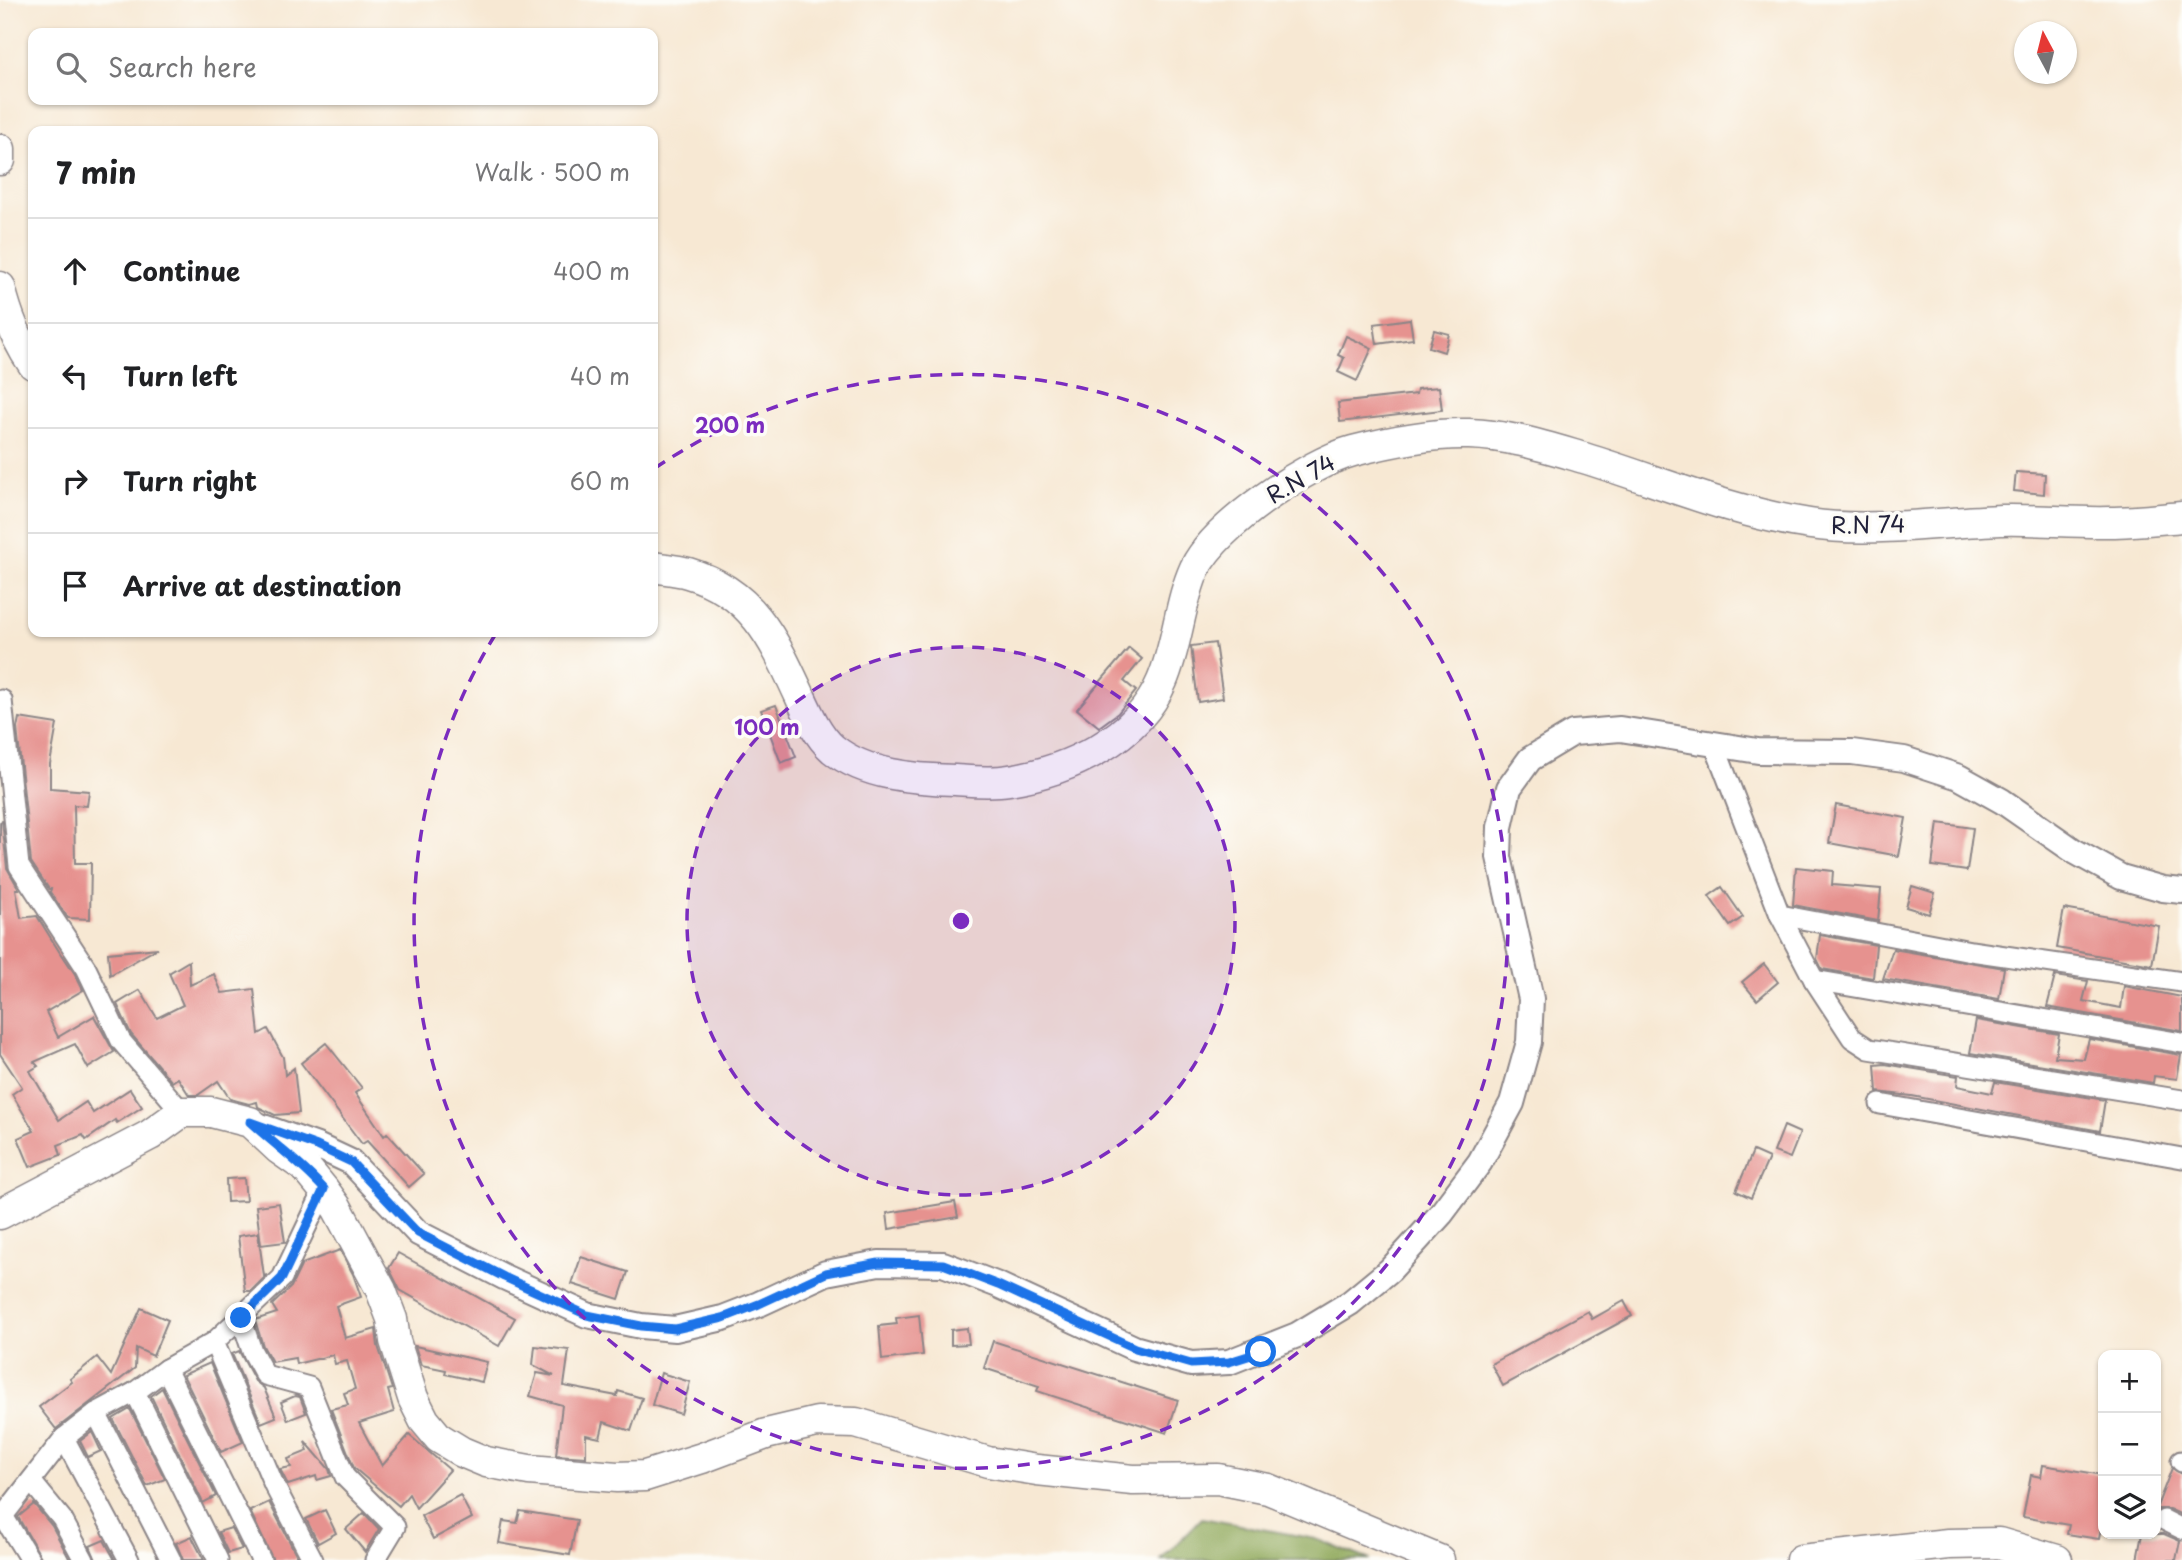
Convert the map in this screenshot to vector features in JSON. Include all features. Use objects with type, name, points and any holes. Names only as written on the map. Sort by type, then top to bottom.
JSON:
[{"type":"main road","points":[[0,149],[0,160]]},
{"type":"main road","points":[[0,287],[6,312],[19,344],[28,357]]},
{"type":"main road","name":"R.N 74","points":[[658,568],[689,573],[722,587],[754,614],[775,641],[811,720],[831,747],[856,763],[890,773],[948,780],[1004,781],[1047,772],[1086,755],[1122,732],[1150,704],[1162,682],[1171,656],[1196,565],[1227,528],[1304,473],[1346,453],[1406,438],[1469,434],[1525,440],[1770,517],[1817,526],[2006,520],[2110,522],[2182,517]]},
{"type":"main road","points":[[0,1214],[150,1135],[181,1112],[211,1112],[250,1122],[279,1149],[306,1168],[324,1189],[382,1290],[413,1398],[424,1420],[439,1438],[486,1462],[529,1470],[617,1477],[645,1476],[766,1434],[817,1422],[856,1423],[988,1462],[1037,1470],[1133,1480],[1218,1479],[1242,1482],[1268,1489],[1439,1560]]},
{"type":"main road","points":[[1801,1560],[1948,1544],[1999,1543],[2057,1560]]},
{"type":"street","points":[[2,700],[19,866],[86,968],[121,1041],[181,1112]]},
{"type":"street","points":[[250,1122],[317,1146],[351,1162],[418,1233],[587,1315],[641,1326],[675,1329],[723,1318],[826,1273],[879,1263],[943,1264],[998,1285],[1135,1348],[1191,1364],[1229,1362],[1261,1352],[1297,1335],[1350,1303],[1390,1270],[1441,1214],[1480,1162],[1511,1103],[1529,1042],[1531,999],[1499,857],[1500,827],[1509,788],[1530,759],[1573,733],[1620,729],[1758,751],[1852,752],[1904,759],[1959,777],[2002,801],[2074,851],[2120,877],[2163,889],[2182,891]]},
{"type":"street","points":[[1714,744],[1780,915],[1814,980],[1852,1038],[1869,1049],[2182,1100]]},
{"type":"street","points":[[1780,915],[1971,951],[2182,982]]},
{"type":"street","points":[[1814,980],[2182,1043]]},
{"type":"street","points":[[1880,1104],[2182,1158]]},
{"type":"street","points":[[30,1560],[1,1518],[64,1438],[96,1413],[135,1392],[166,1369],[214,1342],[241,1318],[282,1278],[324,1189]]},
{"type":"street","points":[[241,1318],[265,1376],[309,1387],[345,1477],[395,1527],[375,1560]]},
{"type":"street","points":[[214,1342],[274,1485],[313,1560]]},
{"type":"street","points":[[166,1369],[261,1560]]},
{"type":"street","points":[[135,1392],[218,1560]]},
{"type":"street","points":[[96,1413],[171,1560]]},
{"type":"street","points":[[64,1438],[129,1560]]},
{"type":"street","points":[[30,1481],[62,1519],[84,1560]]},
{"type":"green space","points":[[1202,1518],[1316,1539],[1370,1560],[1161,1560]]},
{"type":"building","points":[[1410,319],[1413,339],[1377,344],[1374,324]]},
{"type":"building","points":[[1434,330],[1449,334],[1444,352],[1429,347]]},
{"type":"building","points":[[1346,336],[1372,348],[1357,381],[1338,372],[1344,358],[1338,355]]},
{"type":"building","points":[[1439,387],[1442,410],[1340,422],[1338,403],[1416,394],[1417,389]]},
{"type":"building","points":[[2016,472],[2045,474],[2044,494],[2014,491]]},
{"type":"building","points":[[1215,643],[1223,698],[1198,702],[1191,646]]},
{"type":"building","points":[[1129,648],[1142,659],[1124,681],[1136,691],[1118,713],[1099,727],[1077,709]]},
{"type":"building","points":[[776,705],[796,757],[781,763],[761,710]]},
{"type":"building","points":[[19,718],[57,724],[50,764],[50,788],[89,791],[87,806],[74,805],[75,863],[91,863],[90,919],[68,918],[31,862],[17,728]]},
{"type":"building","points":[[1836,805],[1906,818],[1899,856],[1829,843]]},
{"type":"building","points":[[2,821],[7,868],[19,889],[16,889],[21,918],[37,916],[83,990],[46,1012],[58,1037],[94,1016],[114,1052],[88,1068],[75,1044],[34,1062],[38,1066],[30,1071],[59,1120],[86,1102],[93,1113],[130,1089],[142,1107],[117,1123],[115,1120],[86,1140],[83,1135],[58,1145],[61,1155],[30,1167],[18,1138],[34,1131],[12,1094],[22,1087],[0,1054]]},
{"type":"building","points":[[1938,823],[1973,828],[1967,871],[1932,866]]},
{"type":"building","points":[[1796,867],[1833,871],[1832,885],[1881,889],[1878,921],[1793,905]]},
{"type":"building","points":[[1912,886],[1935,893],[1929,914],[1906,907]]},
{"type":"building","points":[[1722,887],[1743,917],[1730,926],[1709,896]]},
{"type":"building","points":[[2064,909],[2159,926],[2152,965],[2057,948]]},
{"type":"building","points":[[1820,935],[1876,945],[1873,978],[1822,969],[1817,959]]},
{"type":"building","points":[[158,948],[110,975],[108,953]]},
{"type":"building","points":[[1893,949],[2004,968],[1999,999],[1883,979]]},
{"type":"building","points":[[189,961],[190,985],[214,974],[222,993],[254,989],[259,1034],[268,1029],[283,1057],[285,1075],[294,1068],[299,1113],[275,1115],[258,1107],[257,1102],[249,1104],[230,1099],[218,1081],[198,1095],[189,1095],[178,1078],[172,1082],[131,1034],[117,1004],[140,990],[157,1018],[183,1005],[169,973]]},
{"type":"building","points":[[1764,964],[1778,982],[1757,1000],[1742,982]]},
{"type":"building","points":[[2055,976],[2088,981],[2083,1001],[2121,1008],[2124,986],[2182,997],[2182,1031],[2047,1007]]},
{"type":"building","points":[[1976,1020],[2059,1034],[2055,1057],[2084,1059],[2089,1039],[2181,1055],[2177,1079],[2154,1076],[2153,1083],[1970,1053]]},
{"type":"building","points":[[326,1043],[362,1088],[355,1093],[384,1136],[387,1133],[424,1174],[409,1187],[367,1141],[362,1144],[301,1063]]},
{"type":"building","points":[[1885,1064],[1958,1076],[1957,1086],[1992,1093],[1995,1082],[2105,1100],[2100,1131],[1877,1092],[1875,1065]]},
{"type":"building","points":[[1784,1126],[1800,1133],[1790,1158],[1774,1152]]},
{"type":"building","points":[[1753,1151],[1769,1158],[1751,1198],[1736,1191]]},
{"type":"building","points":[[244,1178],[246,1201],[227,1202],[226,1179]]},
{"type":"building","points":[[955,1202],[958,1217],[889,1229],[887,1213]]},
{"type":"building","points":[[279,1203],[285,1242],[261,1245],[256,1206]]},
{"type":"building","points":[[258,1233],[264,1276],[267,1275],[251,1291],[245,1291],[238,1236]]},
{"type":"building","points":[[340,1250],[361,1297],[336,1306],[345,1338],[376,1329],[378,1346],[392,1389],[388,1390],[394,1412],[359,1423],[382,1466],[409,1435],[450,1470],[416,1508],[409,1494],[399,1506],[354,1468],[331,1409],[348,1405],[344,1393],[355,1389],[347,1361],[335,1364],[333,1355],[296,1364],[295,1358],[272,1362],[263,1346],[255,1320],[277,1313],[272,1305],[291,1287],[302,1264]]},
{"type":"building","points":[[398,1253],[515,1318],[499,1346],[400,1290],[389,1268]]},
{"type":"building","points":[[581,1257],[628,1272],[619,1299],[572,1284]]},
{"type":"building","points":[[1624,1301],[1632,1316],[1503,1386],[1491,1364],[1588,1311],[1592,1319]]},
{"type":"building","points":[[141,1308],[168,1320],[153,1356],[136,1348],[135,1368],[56,1429],[39,1407],[72,1382],[70,1379],[97,1357],[111,1375]]},
{"type":"building","points":[[919,1315],[923,1355],[882,1360],[879,1326],[897,1324],[896,1318]]},
{"type":"building","points":[[967,1328],[969,1344],[951,1345],[951,1330]]},
{"type":"building","points":[[993,1341],[1178,1400],[1167,1433],[1037,1391],[1039,1386],[984,1368]]},
{"type":"building","points":[[415,1346],[487,1362],[482,1382],[445,1374],[446,1370],[421,1365]]},
{"type":"building","points":[[535,1346],[569,1350],[564,1386],[617,1396],[618,1391],[642,1398],[631,1431],[604,1422],[600,1438],[586,1435],[586,1457],[556,1455],[562,1405],[530,1396],[537,1373],[554,1376],[533,1365]]},
{"type":"building","points":[[239,1351],[255,1381],[264,1388],[276,1417],[261,1423],[232,1354]]},
{"type":"building","points":[[210,1363],[243,1442],[221,1452],[183,1375]]},
{"type":"building","points":[[661,1373],[690,1382],[681,1414],[652,1405]]},
{"type":"building","points":[[162,1388],[216,1496],[203,1503],[151,1396]]},
{"type":"building","points":[[295,1396],[300,1397],[306,1413],[288,1420],[281,1402]]},
{"type":"building","points":[[130,1409],[165,1479],[147,1486],[113,1419]]},
{"type":"building","points":[[92,1432],[101,1451],[88,1457],[80,1441]]},
{"type":"building","points":[[305,1441],[329,1469],[331,1476],[317,1480],[316,1476],[288,1485],[280,1469],[291,1467],[288,1459],[308,1451]]},
{"type":"building","points":[[2043,1465],[2098,1474],[2098,1539],[2067,1534],[2069,1525],[2023,1517],[2031,1475],[2041,1477]]},
{"type":"building","points":[[2172,1468],[2182,1474],[2182,1515],[2169,1509],[2161,1509],[2161,1496]]},
{"type":"building","points":[[460,1495],[472,1518],[433,1539],[421,1516]]},
{"type":"building","points":[[269,1502],[296,1554],[296,1560],[273,1560],[250,1511]]},
{"type":"building","points":[[34,1504],[52,1526],[70,1560],[42,1559],[18,1517]]},
{"type":"building","points":[[325,1510],[336,1533],[318,1543],[306,1519]]},
{"type":"building","points":[[520,1511],[577,1520],[570,1555],[499,1543],[503,1521],[517,1523]]},
{"type":"building","points":[[364,1513],[379,1529],[365,1552],[346,1529]]},
{"type":"building","points":[[231,1528],[242,1549],[228,1553],[218,1532]]},
{"type":"building","points":[[2161,1534],[2164,1534],[2180,1541],[2176,1560],[2137,1560],[2141,1539],[2161,1539]]},
{"type":"building","points":[[192,1536],[204,1560],[183,1560],[176,1543]]},
{"type":"building","points":[[104,1540],[115,1560],[96,1560],[90,1546]]},
{"type":"route","points":[[241,1318],[282,1278],[324,1189],[306,1168],[279,1149],[250,1122],[317,1146],[351,1162],[418,1233],[587,1315],[641,1326],[675,1329],[723,1318],[826,1273],[879,1263],[943,1264],[998,1285],[1135,1348],[1191,1364],[1229,1362],[1261,1352]]}]
